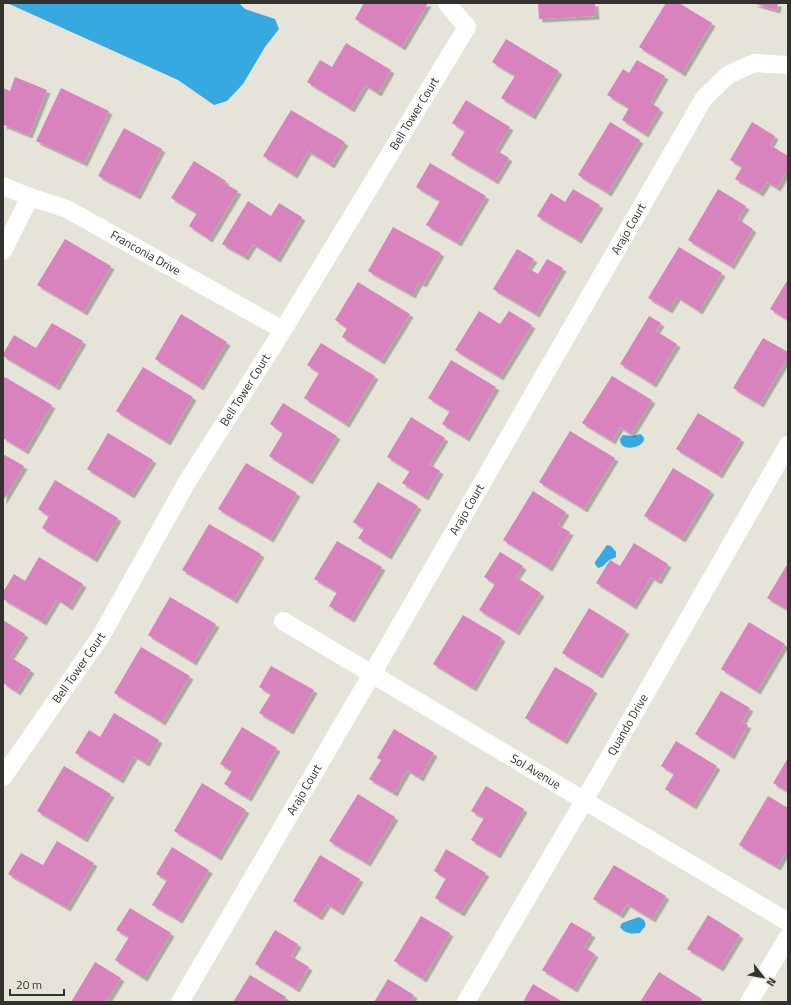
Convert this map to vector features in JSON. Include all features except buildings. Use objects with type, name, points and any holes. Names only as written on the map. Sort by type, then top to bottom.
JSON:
[{"type":"street","name":"Bell Tower Court","points":[[3,777],[101,636],[187,482],[283,330],[467,27],[447,3]]},
{"type":"street","name":"Arajo Court","points":[[180,1002],[372,674],[704,98],[728,75],[754,63],[788,65]]},
{"type":"street","name":"Franconia Drive","points":[[3,186],[30,197],[67,209],[283,330]]},
{"type":"street","points":[[3,251],[30,197]]},
{"type":"street","name":"Quando Drive","points":[[466,1002],[584,801],[788,445]]},
{"type":"street","name":"Sol Avenue","points":[[283,621],[788,922]]},
{"type":"street","points":[[749,1002],[788,937]]},
{"type":"water","points":[[7,3],[239,3],[245,9],[275,19],[279,29],[265,47],[243,84],[227,101],[214,105],[178,80]]},
{"type":"water","points":[[640,434],[644,438],[644,441],[636,447],[625,447],[620,439],[623,435],[633,436]]},
{"type":"water","points":[[607,545],[611,546],[616,552],[616,557],[598,568],[595,562]]},
{"type":"water","points":[[639,917],[644,920],[645,925],[640,933],[629,933],[620,927],[622,923]]}]
